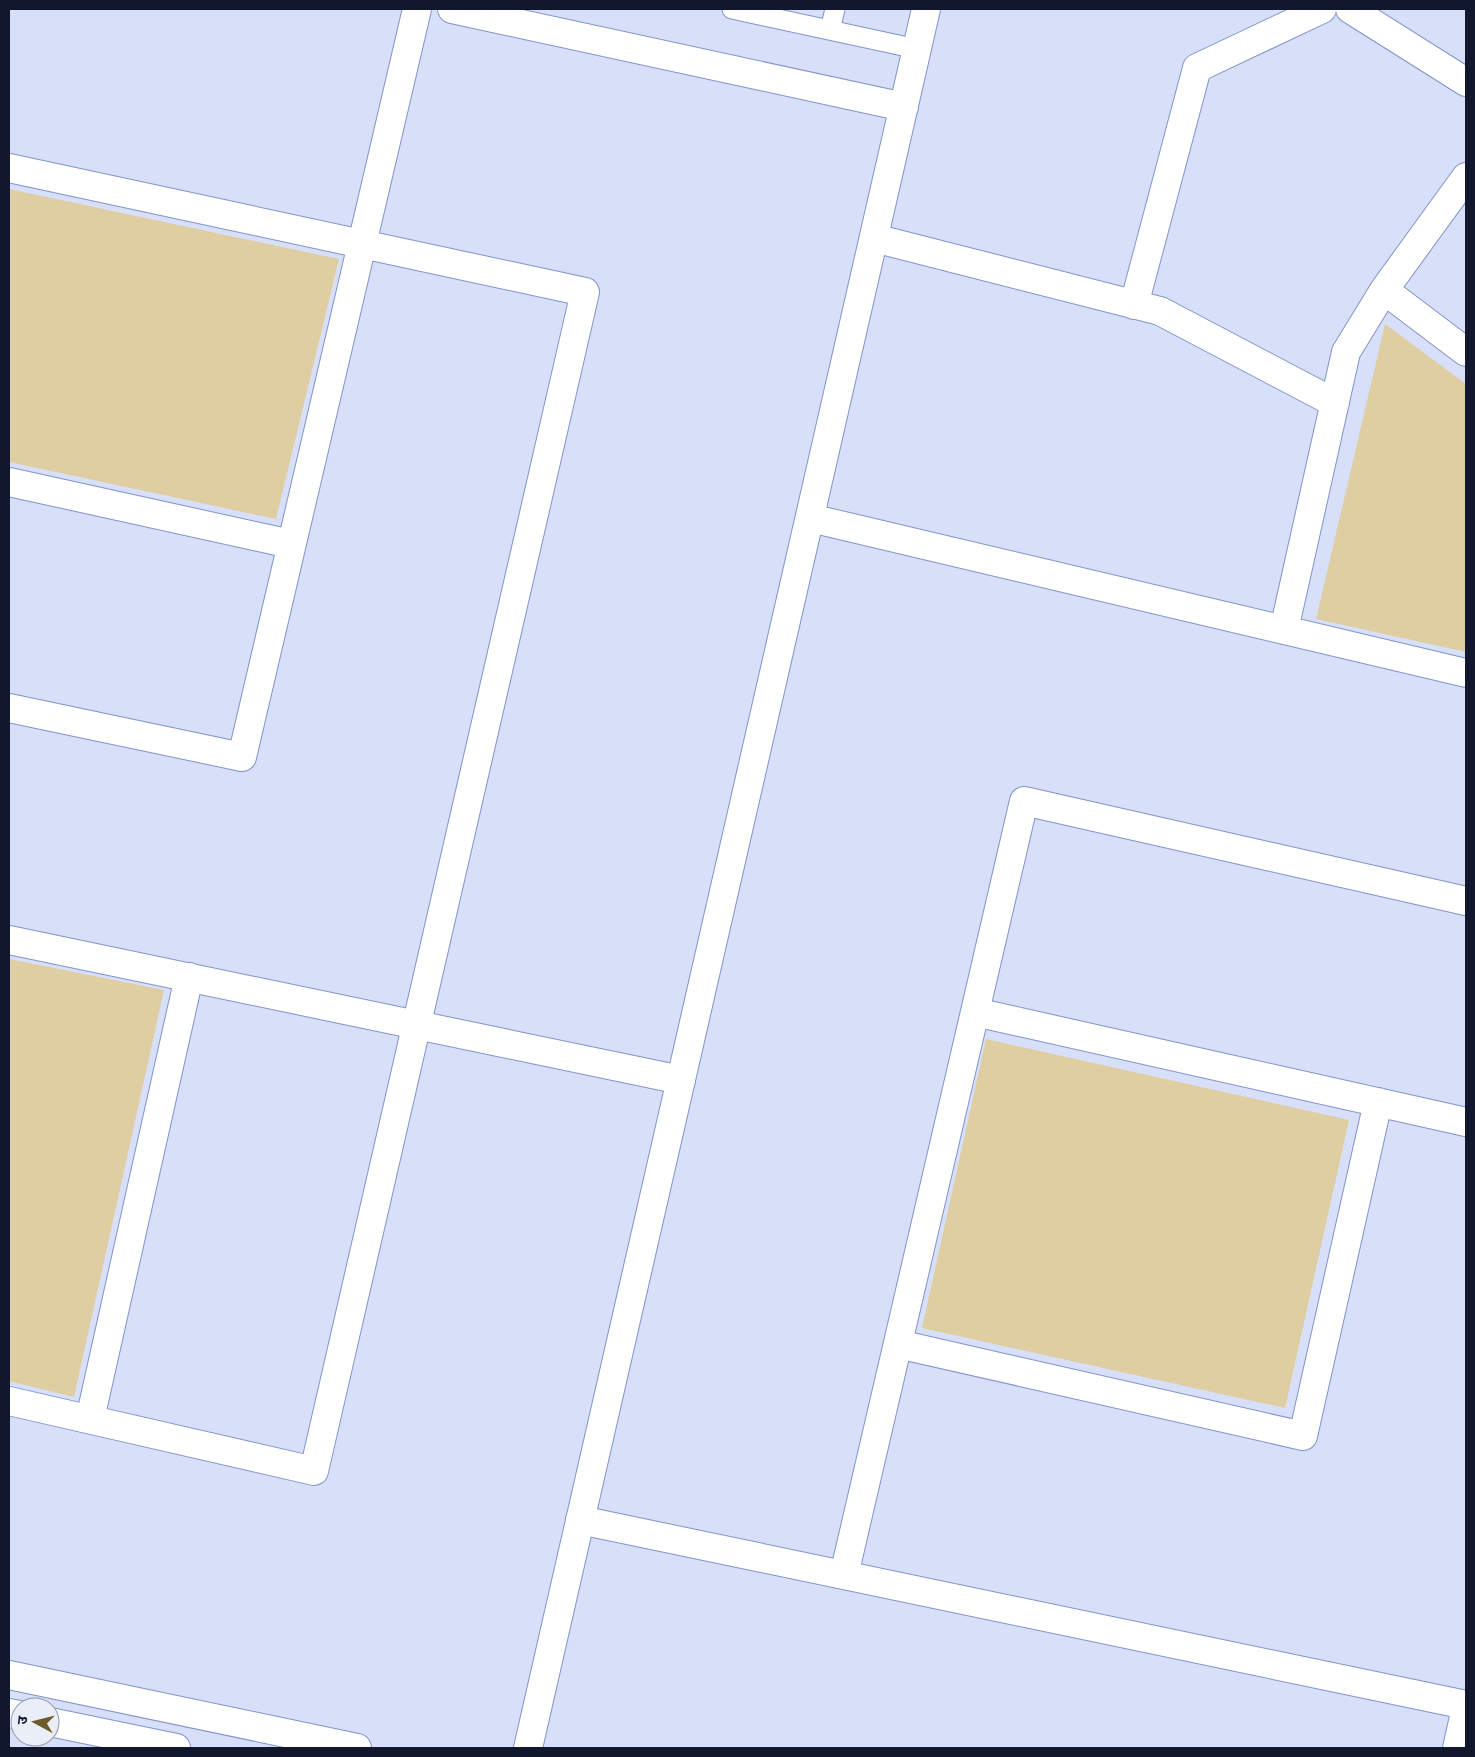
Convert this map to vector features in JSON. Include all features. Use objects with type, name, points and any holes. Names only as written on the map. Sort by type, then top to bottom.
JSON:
[{"type":"street","points":[[9,708],[242,757],[417,9]]},
{"type":"street","points":[[452,9],[904,107]]},
{"type":"street","points":[[528,1748],[926,9]]},
{"type":"street","points":[[1134,305],[1197,68],[1322,9]]},
{"type":"street","points":[[1350,9],[1466,82]]},
{"type":"street","points":[[9,168],[585,292],[314,1471],[9,1401]]},
{"type":"street","points":[[1284,630],[1346,352],[1384,290],[1466,177]]},
{"type":"street","points":[[874,238],[1160,311],[1335,403]]},
{"type":"street","points":[[1384,290],[1466,352]]},
{"type":"street","points":[[9,482],[291,544]]},
{"type":"street","points":[[810,518],[1466,673]]},
{"type":"street","points":[[844,1575],[1024,801],[1466,900]]},
{"type":"street","points":[[9,940],[681,1080]]},
{"type":"street","points":[[90,1419],[189,977]]},
{"type":"street","points":[[975,1012],[1466,1122]]},
{"type":"street","points":[[898,1344],[1302,1436],[1378,1102]]},
{"type":"street","points":[[580,1520],[1466,1707],[1457,1748]]},
{"type":"street","points":[[9,1675],[357,1748]]},
{"type":"street","points":[[60,1724],[176,1748]]},
{"type":"lane","points":[[732,9],[917,49]]},
{"type":"lane","points":[[830,30],[835,9]]},
{"type":"shaded area","points":[[9,189],[339,259],[276,519],[9,462]]},
{"type":"shaded area","points":[[1385,324],[1466,384],[1466,652],[1316,619]]},
{"type":"shaded area","points":[[9,959],[164,990],[74,1397],[9,1381]]},
{"type":"shaded area","points":[[986,1039],[1349,1120],[1285,1408],[922,1328]]}]
